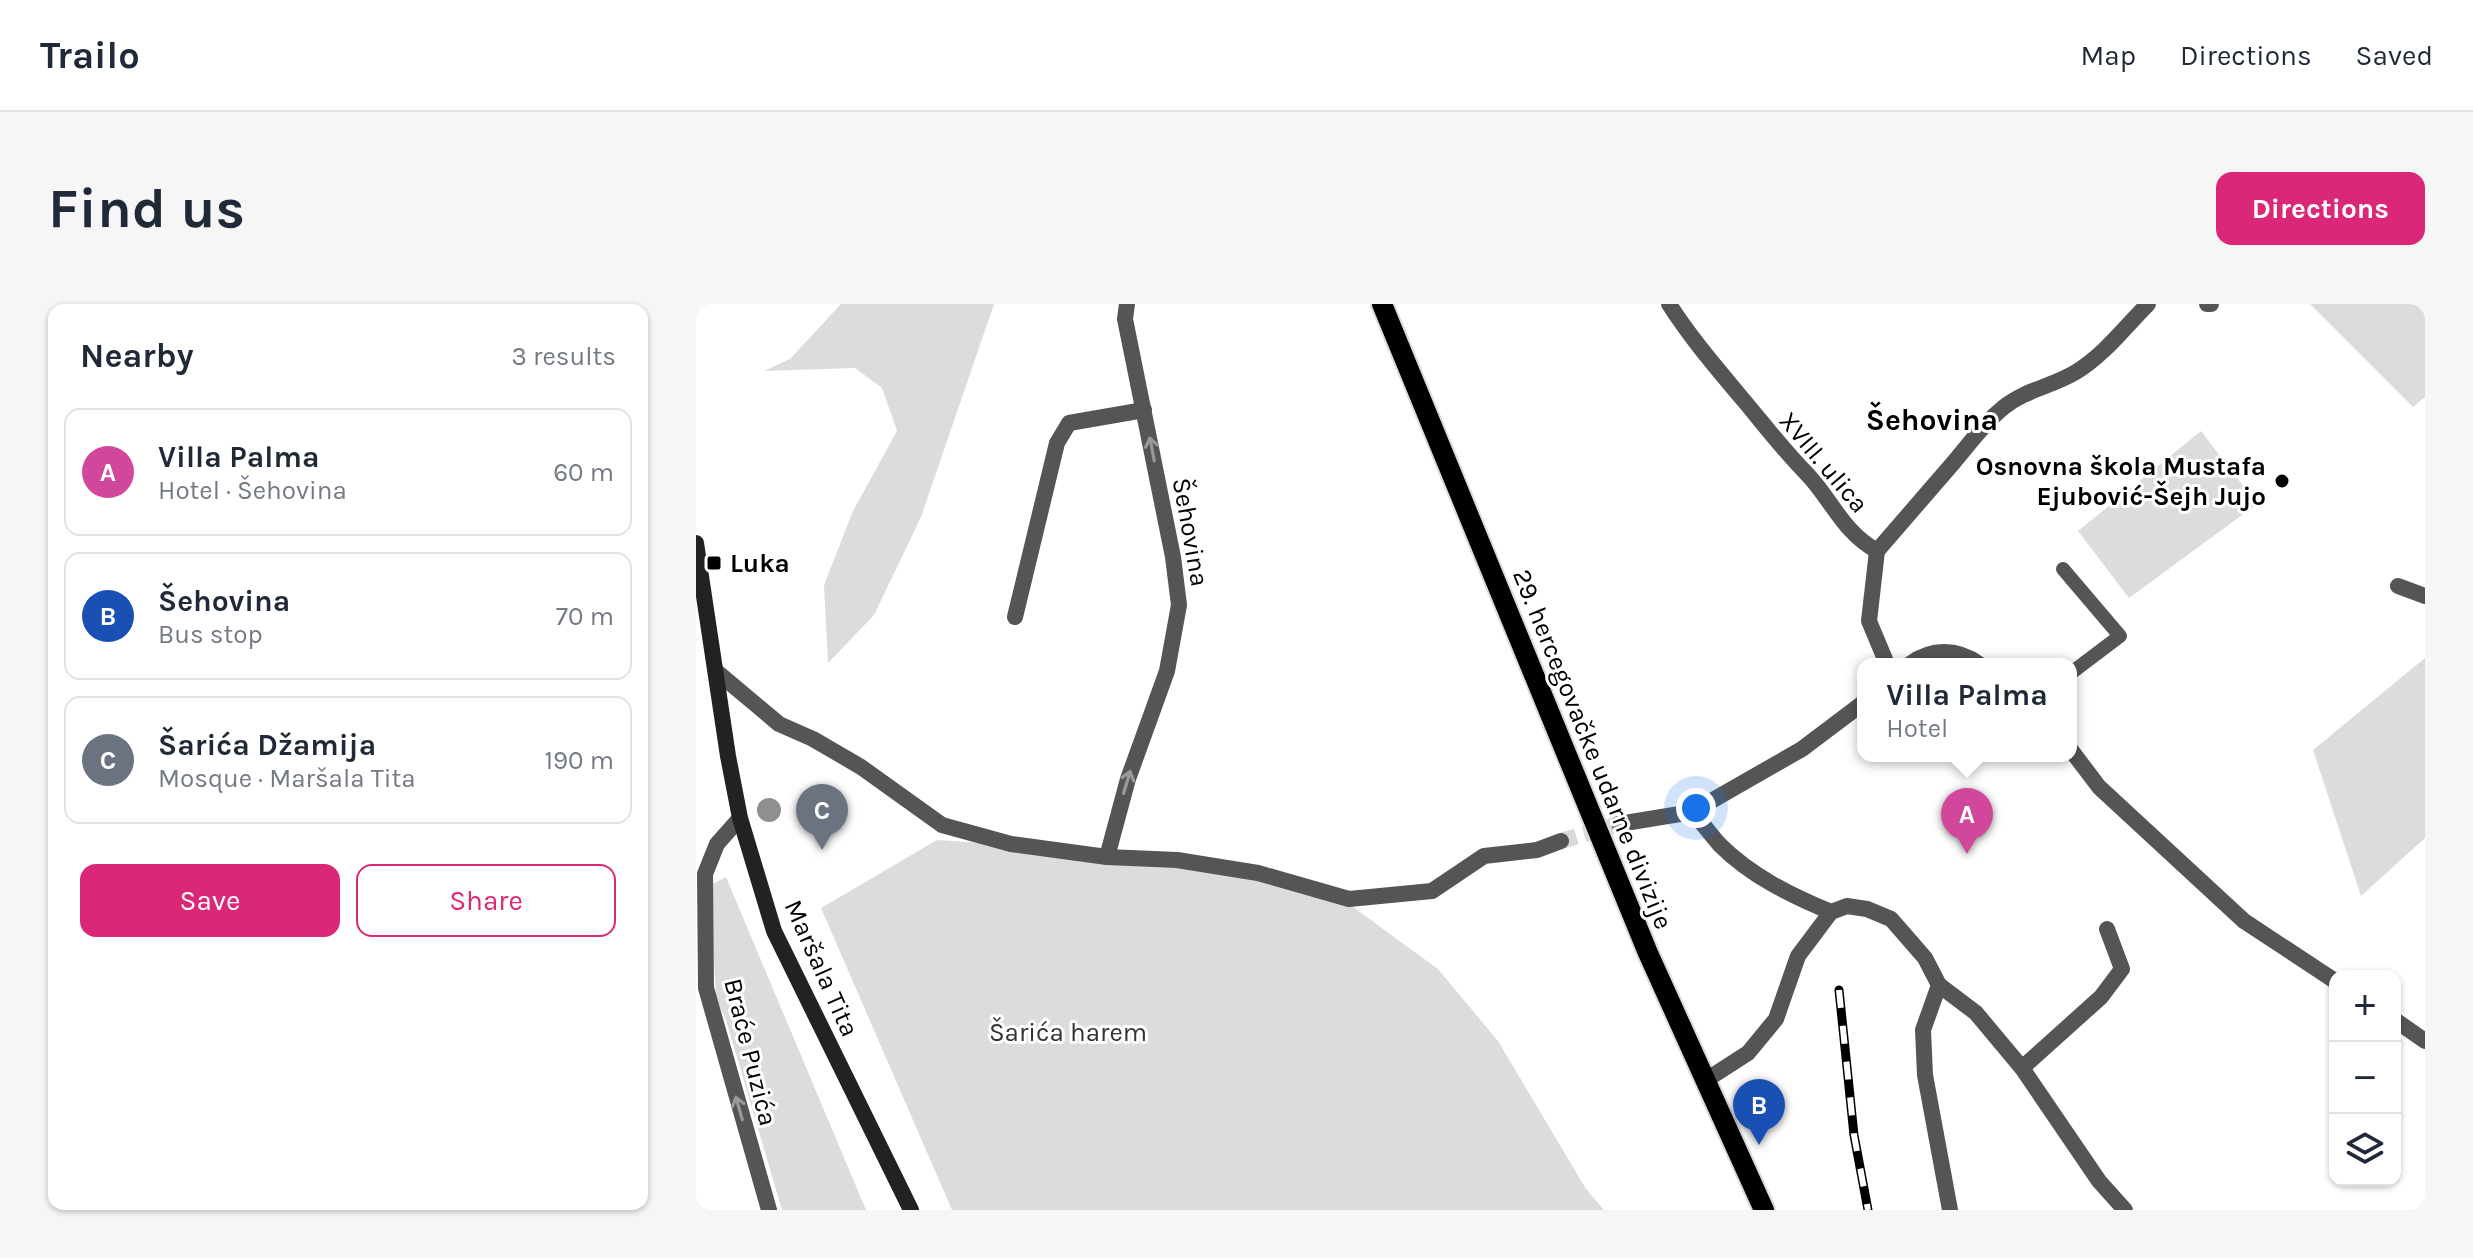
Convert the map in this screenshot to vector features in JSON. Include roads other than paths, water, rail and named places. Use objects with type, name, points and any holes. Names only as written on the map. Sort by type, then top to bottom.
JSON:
[{"type":"main road","name":"29. hercegovačke udarne divizije","points":[[1382,304],[1648,953],[1764,1210]]},
{"type":"street","name":"Šehovina","points":[[1107,857],[1128,779],[1167,671],[1179,605],[1173,557],[1125,319],[1127,304]]},
{"type":"street","name":"XVIII. ulica","points":[[1669,304],[1692,339],[1769,434],[1809,477],[1843,523],[1859,541],[1877,551]]},
{"type":"street","points":[[1884,658],[1869,621],[1877,551],[2006,405],[2029,391],[2056,383],[2079,370],[2148,304]]},
{"type":"street","points":[[1015,617],[1057,443],[1069,423],[1144,410]]},
{"type":"street","name":"Maršala Tita","points":[[696,543],[740,818],[780,945],[911,1210]]},
{"type":"street","points":[[2398,586],[2425,596]]},
{"type":"street","points":[[1918,658],[1948,650],[1966,658]]},
{"type":"street","points":[[717,672],[779,724],[813,739],[861,767],[942,825],[1011,844],[1107,857],[1177,860],[1258,873],[1349,899],[1432,891],[1484,856],[1537,850],[1561,841]]},
{"type":"street","points":[[1619,824],[1692,812],[1802,749],[1857,708]]},
{"type":"street","points":[[2077,758],[2099,787],[2244,921],[2329,977]]},
{"type":"street","points":[[1692,812],[1709,828],[1719,844],[1742,864],[1787,894],[1831,912]]},
{"type":"street","name":"Braće Puzića","points":[[740,818],[717,844],[705,874],[706,988],[769,1210]]},
{"type":"street","points":[[1706,1080],[1748,1053],[1776,1019],[1798,956],[1831,912],[1847,906],[1867,909],[1891,919],[1918,949],[1939,985],[1976,1013],[2022,1068],[2099,1181],[2125,1210]]},
{"type":"street","points":[[2022,1068],[2101,997],[2122,969],[2107,929]]},
{"type":"street","points":[[1939,985],[1923,1030],[1925,1075],[1950,1210]]},
{"type":"street","points":[[2401,1024],[2425,1041]]},
{"type":"lane","points":[[2063,569],[2120,636],[2077,668]]},
{"type":"tunnel","points":[[1561,841],[1619,824]]},
{"type":"railway","points":[[1839,990],[1854,1135],[1868,1210]]},
{"type":"place","name":"Osnovna škola Mustafa Ejubović-Šejh Jujo","points":[[2282,481]]},
{"type":"place","name":"Luka","points":[[714,563]]},
{"type":"place","name":"Šarića Džamija","points":[[822,850]]},
{"type":"place","name":"Villa Palma","points":[[1967,854]]},
{"type":"place","name":"Šehovina","points":[[1759,1145]]},
{"type":"district","name":"Šehovina","points":[[1932,420]]},
{"type":"park label","name":"Šarića harem","points":[[1068,1032]]}]
